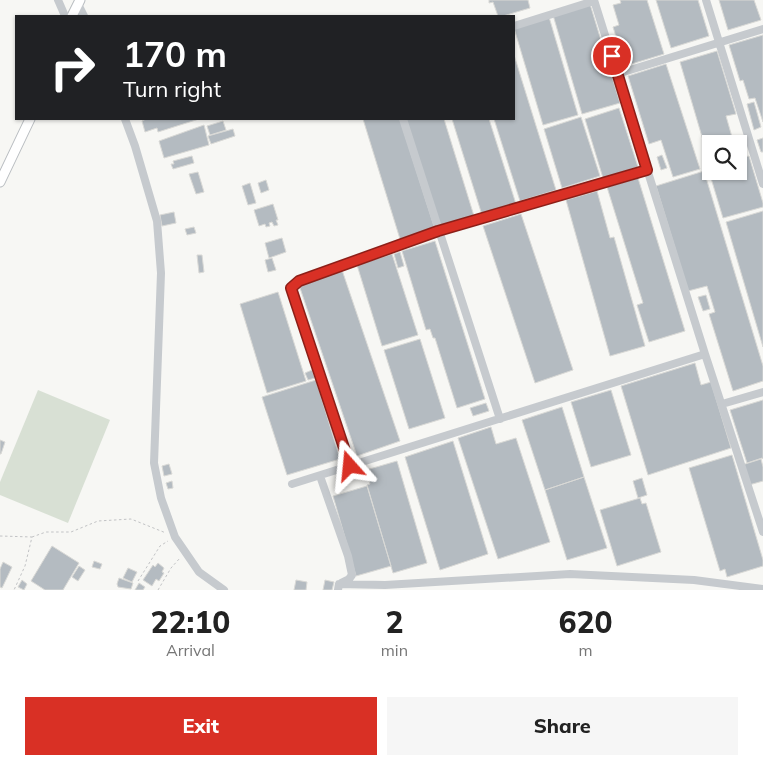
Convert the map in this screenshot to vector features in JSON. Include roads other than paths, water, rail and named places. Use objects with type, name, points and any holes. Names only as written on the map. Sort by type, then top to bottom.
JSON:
[{"type":"main road","points":[[72,15],[79,2]]},
{"type":"main road","points":[[0,182],[30,120]]},
{"type":"street","points":[[58,0],[65,15]]},
{"type":"street","points":[[515,26],[594,0],[763,532]]},
{"type":"street","points":[[706,0],[763,184]]},
{"type":"street","points":[[79,2],[84,15]]},
{"type":"street","points":[[617,74],[763,29]]},
{"type":"street","points":[[124,120],[135,146],[157,221],[161,273],[154,463],[161,498],[175,537],[185,552],[199,572],[224,590]]},
{"type":"street","points":[[403,120],[500,419]]},
{"type":"street","points":[[350,466],[291,288],[299,281],[438,231],[647,170]]},
{"type":"street","points":[[292,484],[705,354]]},
{"type":"street","points":[[722,404],[763,392]]},
{"type":"street","points":[[320,476],[348,556],[352,575],[339,587]]},
{"type":"street","points":[[339,587],[570,574],[694,580],[763,589]]}]
